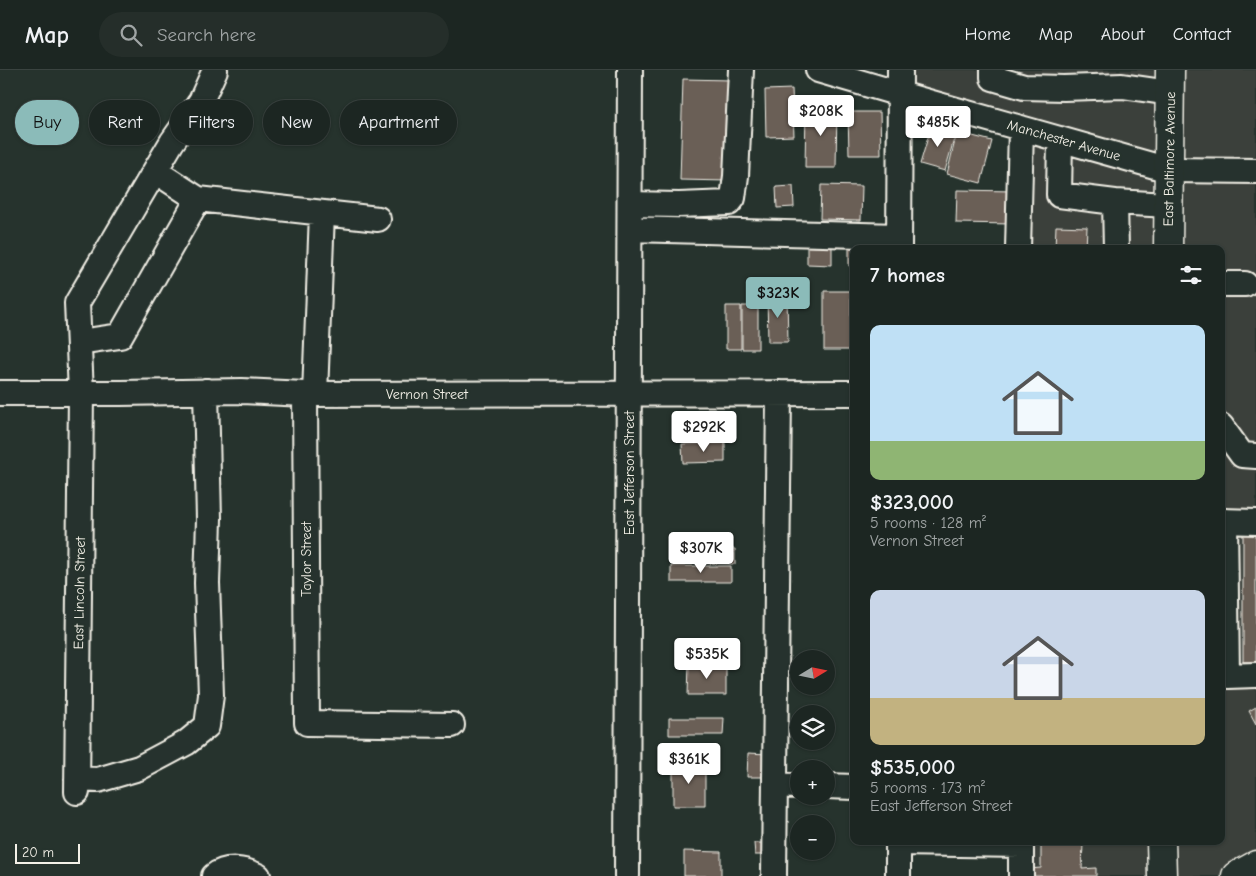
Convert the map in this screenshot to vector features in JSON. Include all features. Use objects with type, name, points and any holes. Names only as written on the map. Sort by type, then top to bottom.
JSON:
[{"type":"main road","name":"East Baltimore Avenue","points":[[1168,245],[1170,82]]},
{"type":"main road","points":[[1161,845],[1162,876]]},
{"type":"main road","points":[[1236,876],[1256,865]]},
{"type":"street","name":"East Lincoln Street","points":[[206,391],[211,695],[207,726],[186,743],[139,768],[77,786],[82,393],[77,304],[172,142],[200,101],[215,70]]},
{"type":"street","name":"East Jefferson Street","points":[[627,876],[630,70]]},
{"type":"street","points":[[630,204],[728,203],[734,198],[741,70]]},
{"type":"street","name":"Manchester Avenue","points":[[818,70],[1168,170],[1256,171]]},
{"type":"street","points":[[630,229],[899,242],[900,70]]},
{"type":"street","points":[[993,74],[1024,87],[1064,88],[1170,82]]},
{"type":"street","points":[[1018,245],[1021,128]]},
{"type":"street","points":[[1060,139],[1058,195],[1115,202],[1168,205]]},
{"type":"street","points":[[155,171],[198,199],[378,219]]},
{"type":"street","points":[[79,342],[120,336],[198,199]]},
{"type":"street","points":[[1115,202],[1116,245]]},
{"type":"street","name":"Taylor Street","points":[[322,213],[310,394],[307,724],[452,724]]},
{"type":"street","points":[[1225,284],[1245,284]]},
{"type":"street","name":"Vernon Street","points":[[0,393],[242,390],[310,394],[850,393]]},
{"type":"street","points":[[774,876],[779,393]]},
{"type":"street","points":[[1225,432],[1242,455],[1256,456]]},
{"type":"street","points":[[1225,521],[1256,522]]},
{"type":"street","points":[[1225,598],[1227,676],[1256,675]]},
{"type":"street","points":[[775,785],[790,786]]},
{"type":"street","points":[[835,786],[850,787]]},
{"type":"street","points":[[898,845],[898,876]]},
{"type":"street","points":[[1021,845],[1021,876]]},
{"type":"street","points":[[214,876],[228,869],[245,870],[258,876]]},
{"type":"shaded area","points":[[911,70],[1256,70],[1256,876],[1015,876],[1015,845],[1225,845],[1225,245],[1025,245],[1027,119],[911,86]]},
{"type":"building","points":[[683,79],[730,80],[728,181],[680,180]]},
{"type":"building","points":[[792,89],[794,136],[766,137],[765,90]]},
{"type":"building","points":[[806,107],[837,107],[836,168],[805,168]]},
{"type":"building","points":[[848,112],[880,112],[881,155],[849,155]]},
{"type":"building","points":[[932,124],[956,132],[945,171],[920,164]]},
{"type":"building","points":[[957,132],[992,141],[981,183],[947,174]]},
{"type":"building","points":[[821,185],[862,186],[861,220],[820,219]]},
{"type":"building","points":[[793,186],[794,207],[777,208],[776,187]]},
{"type":"building","points":[[957,190],[1013,191],[1012,224],[956,223]]},
{"type":"building","points":[[1056,226],[1087,227],[1086,245],[1055,245]]},
{"type":"building","points":[[849,240],[876,240],[876,245],[850,245],[849,266]]},
{"type":"building","points":[[807,241],[832,241],[832,265],[807,264]]},
{"type":"building","points":[[824,291],[850,291],[850,350],[824,350]]},
{"type":"building","points":[[767,296],[787,296],[788,342],[768,342]]},
{"type":"building","points":[[726,306],[741,306],[741,349],[726,349]]},
{"type":"building","points":[[742,306],[758,306],[758,349],[742,349]]},
{"type":"building","points":[[676,426],[732,428],[732,441],[675,439]]},
{"type":"building","points":[[725,443],[725,462],[683,463],[682,444]]},
{"type":"building","points":[[1243,534],[1256,534],[1256,662],[1243,662]]},
{"type":"building","points":[[672,548],[735,549],[735,564],[672,563]]},
{"type":"building","points":[[671,566],[731,566],[731,582],[671,582]]},
{"type":"building","points":[[689,664],[726,664],[726,695],[688,695]]},
{"type":"building","points":[[1256,707],[1256,724],[1249,711]]},
{"type":"building","points":[[669,718],[724,718],[723,735],[669,735]]},
{"type":"building","points":[[748,753],[768,754],[767,777],[747,777]]},
{"type":"building","points":[[673,764],[705,764],[705,806],[673,806]]},
{"type":"building","points":[[754,843],[763,843],[763,855],[755,855]]},
{"type":"building","points":[[1041,845],[1083,845],[1082,869],[1096,868],[1096,876],[1029,876],[1029,869],[1041,868]]},
{"type":"building","points":[[684,851],[721,852],[721,876],[684,876]]}]
